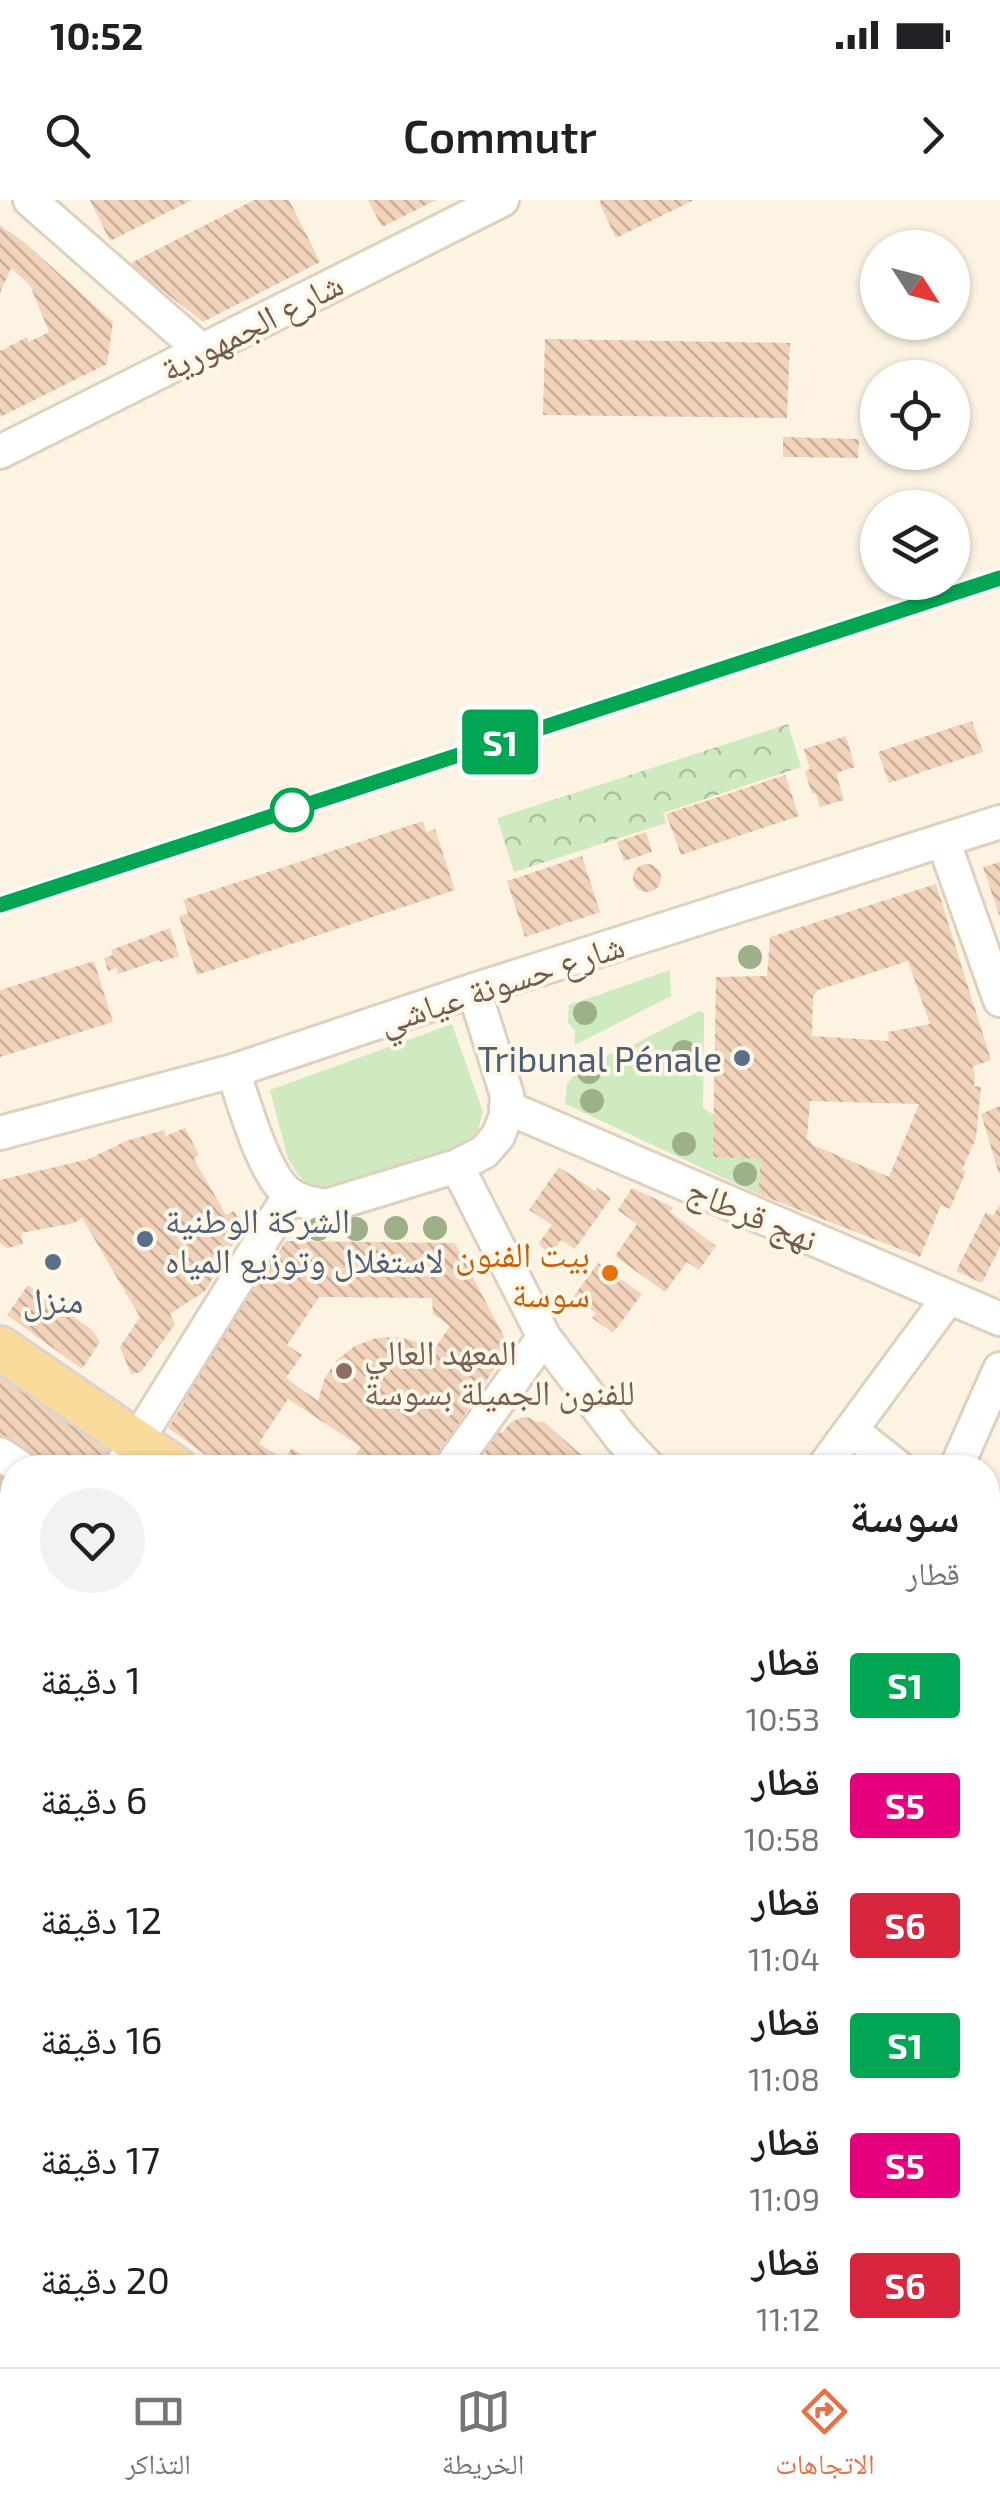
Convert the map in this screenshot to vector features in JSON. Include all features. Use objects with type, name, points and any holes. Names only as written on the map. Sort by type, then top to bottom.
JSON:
[{"type":"main road","points":[[0,1348],[129,1455]]},
{"type":"street","points":[[30,200],[202,350]]},
{"type":"street","name":"شارع الجمهورية","points":[[0,452],[502,200]]},
{"type":"street","name":"شارع حسونة عياشي","points":[[0,1133],[232,1070],[1000,822]]},
{"type":"street","points":[[943,840],[994,961],[1000,1000]]},
{"type":"street","points":[[232,1070],[277,1182],[307,1204],[326,1206],[457,1166],[484,1152],[498,1136],[506,1116],[506,1095],[474,990]]},
{"type":"street","name":"نهج قرطاج","points":[[506,1108],[1000,1319]]},
{"type":"street","points":[[457,1166],[544,1336],[637,1455]]},
{"type":"street","points":[[129,1455],[290,1195]]},
{"type":"street","points":[[833,1455],[949,1296]]},
{"type":"street","points":[[459,1455],[544,1336]]},
{"type":"street","points":[[962,1455],[1000,1368]]},
{"type":"street","points":[[851,1430],[882,1455]]},
{"type":"green space","points":[[788,724],[801,767],[663,813],[666,823],[514,872],[497,818]]},
{"type":"green space","points":[[670,970],[671,996],[575,1045],[575,1030],[568,1023],[569,1005]]},
{"type":"green space","points":[[699,1011],[704,1013],[703,1108],[761,1159],[758,1194],[565,1104],[567,1084],[575,1066],[623,1050]]},
{"type":"green space","points":[[452,1024],[483,1112],[478,1130],[469,1142],[447,1155],[339,1189],[319,1189],[304,1183],[288,1159],[270,1090]]},
{"type":"building","points":[[90,200],[192,200],[110,241]]},
{"type":"building","points":[[254,200],[289,200],[320,262],[203,322],[129,264]]},
{"type":"building","points":[[368,200],[436,200],[382,227]]},
{"type":"building","points":[[694,200],[616,238],[599,202]]},
{"type":"building","points":[[0,225],[113,322],[107,364],[0,417],[0,351],[27,337],[29,342],[49,332],[30,285],[11,268],[0,293]]},
{"type":"building","points":[[545,339],[790,343],[787,418],[543,415]]},
{"type":"building","points":[[783,437],[859,439],[858,458],[783,457]]},
{"type":"building","points":[[972,721],[983,752],[889,783],[878,752]]},
{"type":"building","points":[[846,736],[855,767],[836,773],[844,800],[820,807],[805,771],[810,769],[804,749]]},
{"type":"building","points":[[785,775],[799,816],[681,855],[666,814]]},
{"type":"building","points":[[423,821],[426,832],[435,829],[455,890],[197,975],[179,916],[188,914],[183,900]]},
{"type":"building","points":[[646,832],[652,852],[624,861],[617,842]]},
{"type":"building","points":[[582,856],[600,912],[525,937],[507,881]]},
{"type":"building","points":[[1000,862],[1000,915],[999,915],[983,867]]},
{"type":"building","points":[[647,864],[657,868],[661,878],[657,888],[647,892],[637,888],[633,878],[637,868]]},
{"type":"building","points":[[936,884],[991,1060],[972,1067],[974,1086],[981,1087],[976,1138],[950,1209],[941,1205],[920,1257],[758,1194],[761,1159],[713,1157],[716,977],[767,976],[770,937]],"holes":[[[908,961],[930,1024],[888,1032],[889,1041],[812,1036],[813,997],[818,990]],[[810,1101],[919,1104],[889,1177],[813,1145],[807,1138]]]},
{"type":"building","points":[[170,928],[179,956],[118,974],[116,968],[108,971],[104,958],[113,955],[111,950]]},
{"type":"building","points":[[94,961],[113,1022],[0,1057],[0,990]]},
{"type":"building","points":[[1000,1106],[1000,1174],[999,1174],[981,1114]]},
{"type":"building","points":[[185,1128],[199,1155],[194,1159],[226,1215],[234,1211],[243,1227],[205,1291],[170,1314],[175,1324],[141,1372],[131,1374],[120,1347],[140,1317],[82,1218],[21,1233],[23,1244],[8,1248],[0,1243],[0,1180],[89,1159],[126,1141],[164,1130],[166,1136]]},
{"type":"building","points":[[559,1167],[611,1198],[575,1249],[561,1240],[550,1257],[539,1243],[552,1225],[529,1210]]},
{"type":"building","points":[[632,1188],[673,1207],[670,1212],[716,1246],[699,1270],[687,1262],[665,1292],[615,1256],[637,1224],[618,1210]]},
{"type":"building","points":[[1000,1204],[1000,1247],[982,1283],[956,1271],[986,1212],[993,1216]]},
{"type":"building","name":"المعهد العالي للفنون الجميلة بسوسة","points":[[286,1241],[455,1243],[509,1346],[438,1455],[356,1455],[361,1447],[288,1399],[259,1443],[277,1455],[206,1455],[168,1428],[185,1401],[179,1396],[216,1337],[220,1339]],"holes":[[[319,1297],[432,1298],[433,1314],[450,1326],[434,1350],[399,1337],[376,1338],[355,1346],[330,1370],[318,1401],[286,1378],[302,1355],[287,1345]]]},
{"type":"building","points":[[598,1263],[642,1294],[613,1333],[592,1318],[596,1313],[573,1297]]},
{"type":"building","points":[[28,1285],[92,1330],[100,1342],[82,1369],[7,1315]]},
{"type":"building","points":[[0,1372],[112,1448],[107,1455],[14,1455],[0,1446]]},
{"type":"building","points":[[522,1417],[544,1422],[581,1455],[488,1455],[485,1452],[496,1433],[503,1432]]},
{"type":"railway","points":[[0,905],[1000,579]]},
{"type":"train","name":"S1","points":[[0,905],[1000,578]]},
{"type":"place","name":"Tribunal Pénale","points":[[742,1058]]},
{"type":"place","name":"الشركة الوطنية لاستغلال وتوزيع المياه","points":[[145,1239]]},
{"type":"place","name":"منزل","points":[[53,1262]]},
{"type":"place","name":"بيت الفنون سوسة","points":[[610,1273]]},
{"type":"place","name":"المعهد العالي للفنون الجميلة بسوسة","points":[[344,1371]]}]
